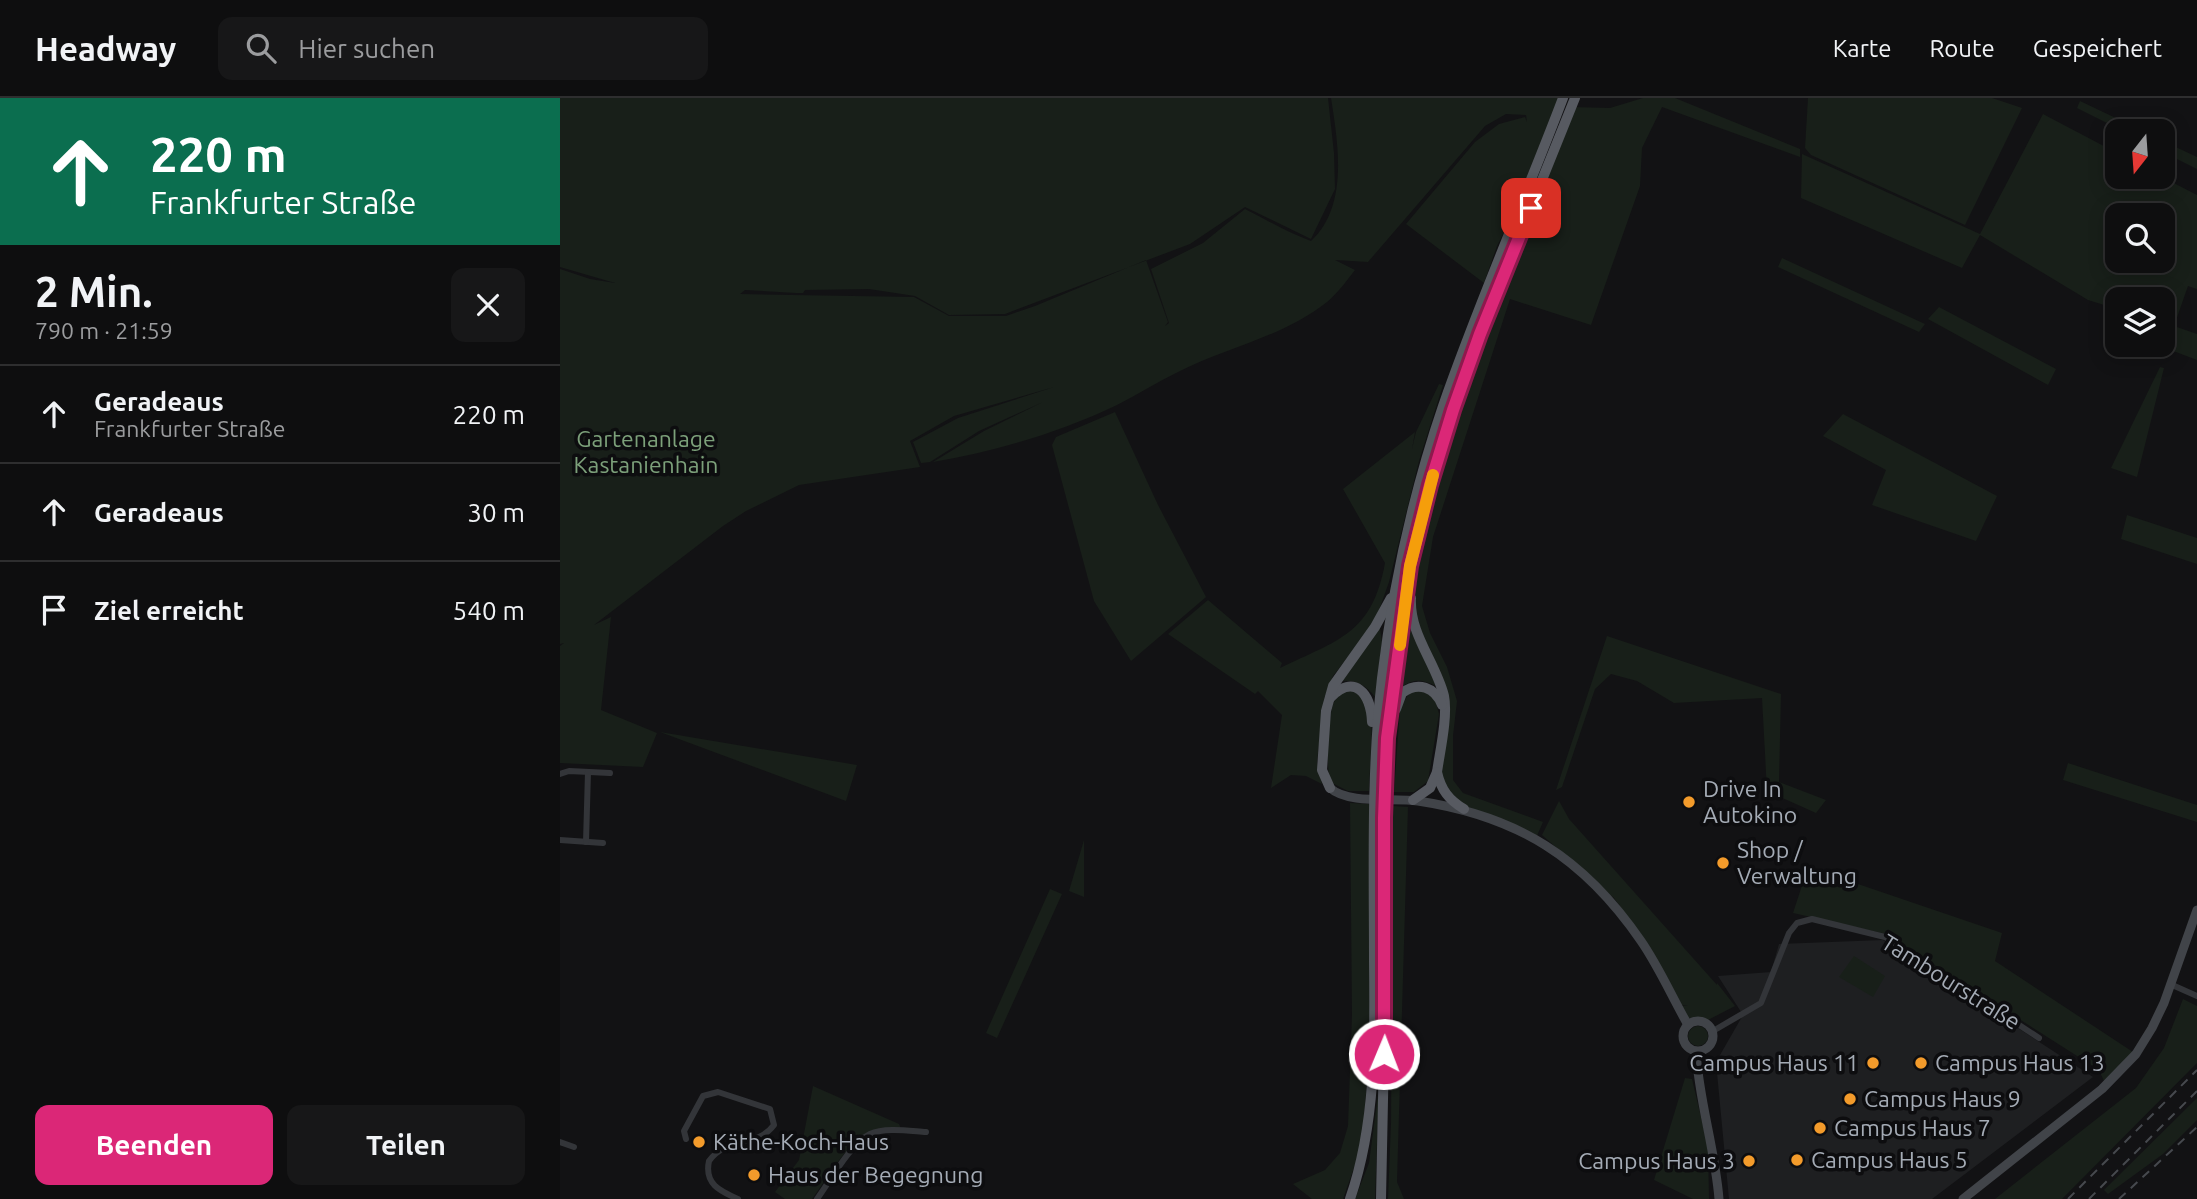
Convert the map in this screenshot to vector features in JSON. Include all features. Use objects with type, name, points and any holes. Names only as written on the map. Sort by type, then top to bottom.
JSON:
[{"type":"highway","points":[[1381,737],[1410,566],[1430,485],[1480,334],[1555,136],[1563,98]]},
{"type":"highway","points":[[1350,1199],[1367,1136],[1373,1074],[1379,780],[1395,590],[1421,478],[1474,321],[1555,136],[1575,98]]},
{"type":"highway","points":[[1410,566],[1411,606],[1416,629],[1437,675],[1444,699],[1437,772],[1430,788],[1413,800]]},
{"type":"highway","points":[[1330,788],[1322,770],[1326,712],[1333,686],[1375,627],[1395,590]]},
{"type":"highway","points":[[1330,698],[1343,688],[1352,686],[1360,690],[1371,705],[1372,727],[1381,737]]},
{"type":"highway","points":[[1381,737],[1392,727],[1399,699],[1407,689],[1423,686],[1432,691],[1438,696],[1444,711]]},
{"type":"highway","points":[[1437,772],[1445,793],[1451,801],[1464,809]]},
{"type":"highway","points":[[1379,818],[1385,1001],[1381,1199]]},
{"type":"main road","points":[[1330,788],[1347,797],[1413,800],[1464,809],[1536,838],[1553,849],[1593,883],[1642,942],[1688,1025],[1683,1039],[1687,1047],[1696,1052],[1706,1050],[1713,1042],[1713,1031],[1702,1022],[1688,1025]]},
{"type":"main road","points":[[1964,1199],[2092,1097],[2136,1054],[2152,1028],[2171,984],[2197,910]]},
{"type":"main road","points":[[1696,1052],[1719,1199]]},
{"type":"street","points":[[560,774],[569,771],[610,773]]},
{"type":"street","points":[[586,842],[588,772]]},
{"type":"street","points":[[560,841],[603,843]]},
{"type":"street","name":"Tambourstraße","points":[[1713,1031],[1761,1003],[1788,933],[1797,923],[1812,919],[1885,937],[2039,1038]]},
{"type":"street","points":[[2171,984],[2197,996]]},
{"type":"street","points":[[686,1139],[684,1131],[703,1096],[718,1092],[770,1109],[774,1125],[767,1134],[721,1149],[709,1161],[708,1174],[716,1188],[738,1199]]},
{"type":"street","points":[[817,1199],[852,1150],[870,1134],[884,1131],[926,1132]]},
{"type":"street","points":[[560,1142],[574,1147]]},
{"type":"shaded area","points":[[1883,940],[2093,1077],[1932,1199],[1729,1199],[1716,1062],[1743,1015],[1718,976],[1771,972],[1779,944]]},
{"type":"green space","name":"Gartenanlage Kastanienhain","points":[[560,98],[1328,98],[1335,189],[1311,239],[1245,207],[1190,244],[1146,261],[1168,322],[1165,326],[1169,323],[1151,269],[1203,243],[1245,209],[1311,241],[1323,227],[1336,192],[1338,173],[1331,98],[1563,98],[1534,173],[1497,246],[1484,283],[1406,224],[1475,142],[1499,124],[1525,117],[1527,122],[1526,115],[1506,114],[1485,126],[1368,262],[1335,260],[1355,270],[1327,302],[1292,324],[1197,363],[1117,405],[1072,424],[1004,447],[933,462],[984,431],[1043,402],[979,431],[930,462],[921,463],[913,442],[958,418],[1054,387],[954,416],[910,441],[920,467],[799,485],[746,511],[723,526],[594,625],[611,617],[601,710],[657,733],[643,767],[560,763],[560,646],[564,643],[560,644],[560,269],[590,279],[615,283],[560,267]],"holes":[[[1128,267],[1006,316],[949,316],[914,297],[740,294],[745,290],[803,293],[805,290],[869,289],[915,296],[949,315],[1005,314]]]},
{"type":"green space","points":[[1643,98],[1675,98],[1800,149],[1800,157],[1662,107],[1642,148],[1640,186],[1591,325],[1510,299],[1433,537],[1422,606],[1430,633],[1447,667],[1457,701],[1453,736],[1453,780],[1463,793],[1543,822],[1536,838],[1464,809],[1439,781],[1444,711],[1411,606],[1410,566],[1453,410],[1571,107],[1610,108]]},
{"type":"green space","points":[[1808,98],[1992,98],[2022,108],[1965,225],[1811,155],[1805,148]]},
{"type":"green space","points":[[2080,101],[2118,119],[2105,119],[2105,122],[2077,108]]},
{"type":"green space","points":[[2043,114],[2105,147],[2105,189],[2175,189],[2175,184],[2197,195],[2197,289],[2188,286],[2175,323],[2175,287],[2105,287],[2105,305],[2088,300],[1980,235],[1962,268],[1801,198],[1802,154],[1980,234]]},
{"type":"green space","points":[[2175,147],[2197,157],[2197,169],[2175,158]]},
{"type":"green space","points":[[1782,258],[1925,324],[1919,332],[1778,267]]},
{"type":"green space","points":[[1939,307],[2056,369],[2048,385],[1928,319]]},
{"type":"green space","points":[[2175,326],[2197,334],[2197,360],[2175,352]]},
{"type":"green space","points":[[2160,367],[2164,368],[2137,477],[2111,468]]},
{"type":"green space","points":[[1439,384],[1443,385],[1419,461],[1389,582],[1378,613],[1368,631],[1333,676],[1324,699],[1317,762],[1322,784],[1306,776],[1291,775],[1271,788],[1282,715],[1258,691],[1255,694],[1168,634],[1208,600],[1282,663],[1280,668],[1349,632],[1371,605],[1385,563],[1343,489],[1415,432],[1412,449],[1416,432]]},
{"type":"green space","points":[[1115,412],[1158,505],[1206,597],[1131,661],[1094,601],[1052,445],[1056,437]]},
{"type":"green space","points":[[1843,414],[1997,496],[1976,541],[1872,505],[1886,470],[1823,436]]},
{"type":"green space","points":[[2127,515],[2197,538],[2197,564],[2121,539]]},
{"type":"green space","points":[[1407,612],[1436,686],[1419,681],[1402,687],[1399,672]]},
{"type":"green space","points":[[1380,628],[1382,642],[1375,697],[1360,684],[1340,681]]},
{"type":"green space","points":[[1607,636],[1781,694],[1779,782],[1826,800],[1816,813],[1767,791],[1762,698],[1674,703],[1637,681],[1611,674],[1595,689],[1562,787],[1556,790]]},
{"type":"green space","points":[[1350,690],[1366,702],[1371,716],[1369,791],[1348,791],[1330,782],[1328,754],[1331,712],[1336,699]]},
{"type":"green space","points":[[1424,690],[1435,699],[1439,714],[1428,781],[1414,792],[1394,792],[1400,708],[1410,692]]},
{"type":"green space","points":[[660,732],[857,765],[846,801]]},
{"type":"green space","points":[[2068,763],[2197,805],[2197,822],[2063,780]]},
{"type":"green space","points":[[1559,801],[1569,819],[1735,1006],[1708,1020],[1687,1018],[1681,1006],[1688,1005],[1681,1005],[1641,935],[1614,898],[1542,835]]},
{"type":"green space","points":[[1350,803],[1369,804],[1370,1047],[1363,1129],[1357,1159],[1343,1199],[1312,1199],[1293,1184],[1325,1170],[1340,1153],[1348,1126],[1352,1015]]},
{"type":"green space","points":[[1393,806],[1408,807],[1397,1182],[1404,1199],[1388,1199]]},
{"type":"green space","points":[[1084,840],[1084,897],[1069,891]]},
{"type":"green space","points":[[1808,867],[2002,933],[1995,961],[2136,1054],[2104,1081],[2099,1070],[1886,934],[1793,913]]},
{"type":"green space","points":[[1050,889],[1062,894],[997,1038],[986,1033]]},
{"type":"green space","points":[[1854,956],[1885,976],[1873,997],[1839,977]]},
{"type":"green space","points":[[2183,999],[2197,1006],[2197,1063],[2062,1199],[1995,1199],[2136,1088],[2164,1048]]},
{"type":"green space","points":[[1698,1026],[1705,1029],[1708,1036],[1705,1043],[1698,1046],[1691,1043],[1688,1036],[1691,1029]]},
{"type":"green space","points":[[1685,1078],[1692,1079],[1708,1147],[1709,1199],[1693,1199],[1654,1180]]},
{"type":"green space","points":[[813,1086],[899,1124],[901,1129],[877,1129],[865,1134],[848,1149],[812,1199],[785,1199],[775,1192],[799,1160]]},
{"type":"green space","points":[[1379,1087],[1375,1199],[1355,1199],[1369,1163]]},
{"type":"green space","points":[[2197,1098],[2197,1120],[2163,1154],[2108,1194],[2104,1190]]},
{"type":"railway","points":[[2068,1199],[2197,1070]]},
{"type":"railway","points":[[2089,1199],[2197,1091]]},
{"type":"railway","points":[[2119,1199],[2197,1127]]},
{"type":"slow traffic","points":[[1400,645],[1410,566],[1433,475]]},
{"type":"place","name":"Drive In Autokino","points":[[1689,802]]},
{"type":"place","name":"Shop / Verwaltung","points":[[1723,863]]},
{"type":"place","name":"Campus Haus 11","points":[[1873,1063]]},
{"type":"place","name":"Campus Haus 13","points":[[1921,1063]]},
{"type":"place","name":"Campus Haus 9","points":[[1850,1099]]},
{"type":"place","name":"Campus Haus 7","points":[[1820,1128]]},
{"type":"place","name":"Käthe-Koch-Haus","points":[[699,1142]]},
{"type":"place","name":"Campus Haus 5","points":[[1797,1160]]},
{"type":"place","name":"Campus Haus 3","points":[[1749,1161]]},
{"type":"place","name":"Haus der Begegnung","points":[[754,1175]]},
{"type":"route","points":[[1384,1054],[1384,818],[1387,738],[1410,566],[1430,485],[1453,410],[1480,334],[1531,208]]}]
